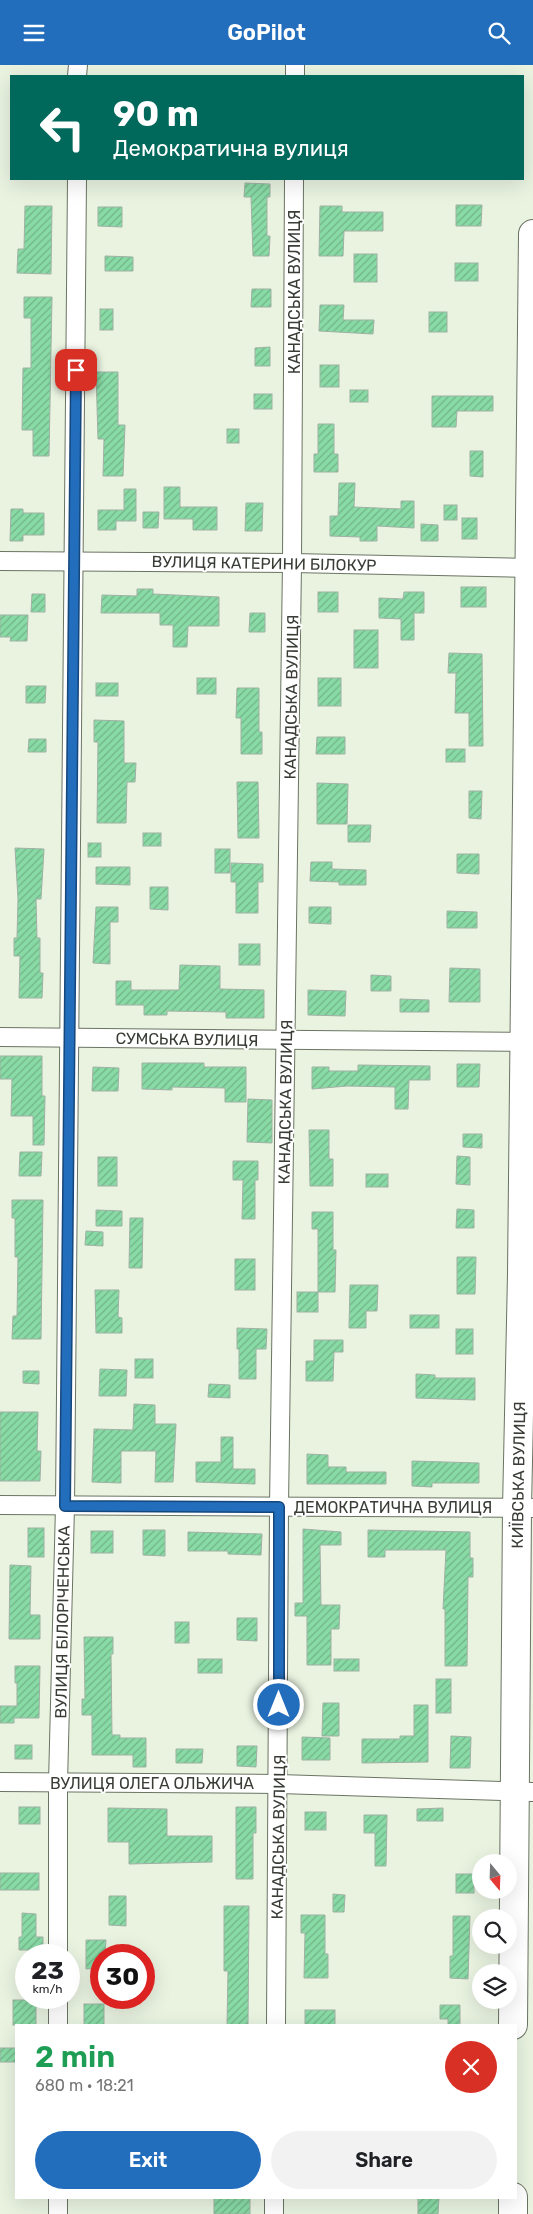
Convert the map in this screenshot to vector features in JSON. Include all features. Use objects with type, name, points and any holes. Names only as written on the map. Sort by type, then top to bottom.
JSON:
[{"type":"highway","name":"КИЇВСЬКА ВУЛИЦЯ","points":[[514,2024],[524,1792],[525,1508],[522,1274],[528,1043],[533,234]]},
{"type":"highway","points":[[513,2199],[513,2214]]},
{"type":"street","name":"ВУЛИЦЯ БІЛОРІЧЕНСЬКА","points":[[58,1944],[58,1783],[65,1506],[77,180]]},
{"type":"street","name":"КАНАДСЬКА ВУЛИЦЯ","points":[[276,2024],[279,1784],[279,1507],[292,563],[294,180]]},
{"type":"street","name":"ВУЛИЦЯ КАТЕРИНИ БІЛОКУР","points":[[0,561],[292,563],[531,568]]},
{"type":"street","name":"СУМСЬКА ВУЛИЦЯ","points":[[0,1037],[528,1043]]},
{"type":"street","name":"ДЕМОКРАТИЧНА ВУЛИЦЯ","points":[[0,1505],[525,1508]]},
{"type":"street","name":"ВУЛИЦЯ ОЛЕГА ОЛЬЖИЧА","points":[[0,1782],[279,1784],[524,1792]]},
{"type":"street","points":[[58,2009],[58,2024]]},
{"type":"street","points":[[58,2199],[58,2214]]},
{"type":"street","points":[[274,2199],[274,2214]]},
{"type":"building","points":[[245,183],[270,184],[270,197],[267,197],[267,236],[270,236],[269,256],[253,256],[251,197],[244,197]]},
{"type":"building","points":[[456,205],[482,205],[481,226],[456,226]]},
{"type":"building","points":[[25,206],[52,206],[51,274],[17,273],[18,249],[24,249]]},
{"type":"building","points":[[320,206],[342,206],[342,212],[383,212],[383,231],[344,231],[343,256],[319,256]]},
{"type":"building","points":[[98,207],[122,207],[122,227],[98,226]]},
{"type":"building","points":[[354,254],[377,254],[377,282],[354,282]]},
{"type":"building","points":[[105,256],[133,257],[133,271],[105,271]]},
{"type":"building","points":[[455,263],[478,263],[478,281],[455,281]]},
{"type":"building","points":[[252,289],[271,289],[271,307],[251,307]]},
{"type":"building","points":[[24,297],[52,297],[49,456],[33,456],[33,430],[22,430],[23,368],[31,368],[31,318],[24,318]]},
{"type":"building","points":[[320,305],[344,305],[343,320],[374,320],[373,334],[319,331]]},
{"type":"building","points":[[100,309],[113,309],[113,330],[100,330]]},
{"type":"building","points":[[429,312],[447,312],[447,332],[429,332]]},
{"type":"building","points":[[270,347],[270,366],[255,366],[255,348]]},
{"type":"building","points":[[320,365],[339,365],[339,387],[320,387]]},
{"type":"building","points":[[96,372],[118,372],[118,425],[125,425],[123,476],[103,476],[104,439],[98,439]]},
{"type":"building","points":[[350,390],[368,390],[368,402],[350,402]]},
{"type":"building","points":[[254,394],[272,394],[272,409],[254,409]]},
{"type":"building","points":[[432,396],[493,396],[493,411],[457,411],[456,427],[432,427]]},
{"type":"building","points":[[318,424],[334,424],[334,454],[338,454],[338,472],[314,472],[314,454],[318,454]]},
{"type":"building","points":[[227,429],[239,429],[239,443],[227,443]]},
{"type":"building","points":[[470,451],[483,451],[483,477],[470,476]]},
{"type":"building","points":[[339,483],[355,483],[354,507],[401,509],[401,501],[414,501],[414,528],[377,526],[377,541],[360,541],[360,537],[330,536],[330,516],[338,516]]},
{"type":"building","points":[[164,487],[180,487],[180,507],[217,507],[217,530],[193,530],[193,519],[164,519]]},
{"type":"building","points":[[124,489],[136,489],[136,521],[116,521],[116,530],[98,530],[98,510],[124,510]]},
{"type":"building","points":[[246,503],[263,503],[262,531],[245,531]]},
{"type":"building","points":[[444,505],[457,505],[457,520],[444,520]]},
{"type":"building","points":[[11,509],[23,509],[23,513],[44,513],[44,535],[23,535],[23,541],[10,541]]},
{"type":"building","points":[[143,512],[159,512],[158,528],[143,528]]},
{"type":"building","points":[[462,518],[477,518],[477,539],[462,539]]},
{"type":"building","points":[[421,524],[438,525],[438,541],[421,541]]},
{"type":"building","points":[[461,587],[486,587],[486,607],[461,607]]},
{"type":"building","points":[[137,589],[153,589],[153,594],[219,597],[219,626],[188,626],[187,647],[173,647],[173,625],[160,625],[160,613],[101,613],[102,595],[137,596]]},
{"type":"building","points":[[318,592],[338,592],[338,612],[318,612]]},
{"type":"building","points":[[404,592],[424,592],[424,613],[414,613],[414,640],[401,640],[401,619],[379,618],[379,598],[403,599]]},
{"type":"building","points":[[32,594],[45,594],[45,612],[31,612]]},
{"type":"building","points":[[250,613],[265,613],[265,632],[249,632]]},
{"type":"building","points":[[0,615],[28,615],[27,641],[10,641],[11,637],[0,637]]},
{"type":"building","points":[[354,630],[378,630],[378,668],[354,668]]},
{"type":"building","points":[[449,653],[482,654],[483,746],[469,746],[469,713],[455,713],[456,673],[448,673]]},
{"type":"building","points":[[197,678],[216,678],[216,694],[197,694]]},
{"type":"building","points":[[318,678],[341,678],[341,706],[318,706]]},
{"type":"building","points":[[96,683],[118,683],[118,696],[96,696]]},
{"type":"building","points":[[26,686],[46,686],[45,703],[26,703]]},
{"type":"building","points":[[237,688],[259,688],[259,732],[262,732],[262,754],[241,754],[241,718],[236,718]]},
{"type":"building","points":[[94,720],[124,721],[124,763],[136,763],[135,782],[127,782],[126,823],[97,823],[98,742],[94,742]]},
{"type":"building","points":[[317,737],[345,737],[345,754],[316,754]]},
{"type":"building","points":[[29,739],[46,739],[46,752],[28,752]]},
{"type":"building","points":[[446,749],[465,749],[465,762],[446,762]]},
{"type":"building","points":[[237,782],[258,782],[259,838],[238,838]]},
{"type":"building","points":[[317,783],[348,784],[347,824],[317,824]]},
{"type":"building","points":[[469,791],[482,791],[481,819],[469,818]]},
{"type":"building","points":[[348,825],[371,825],[370,842],[348,842]]},
{"type":"building","points":[[143,833],[161,833],[161,846],[143,846]]},
{"type":"building","points":[[88,843],[101,843],[101,857],[88,857]]},
{"type":"building","points":[[15,848],[44,849],[41,899],[36,899],[37,938],[40,938],[40,973],[43,973],[42,998],[19,998],[20,956],[14,956],[14,938],[17,938],[18,899]]},
{"type":"building","points":[[215,849],[230,849],[230,873],[215,873]]},
{"type":"building","points":[[457,854],[479,854],[479,874],[457,873]]},
{"type":"building","points":[[311,862],[332,862],[332,869],[366,870],[366,885],[339,885],[339,882],[310,881]]},
{"type":"building","points":[[231,863],[263,864],[263,882],[258,882],[258,913],[236,913],[236,882],[231,882]]},
{"type":"building","points":[[96,867],[130,867],[130,885],[96,884]]},
{"type":"building","points":[[150,887],[168,887],[168,910],[150,909]]},
{"type":"building","points":[[96,907],[118,907],[118,922],[110,922],[110,964],[93,963]]},
{"type":"building","points":[[309,907],[331,907],[331,924],[309,923]]},
{"type":"building","points":[[447,911],[477,912],[477,928],[447,928]]},
{"type":"building","points":[[239,944],[260,944],[260,965],[239,965]]},
{"type":"building","points":[[180,965],[220,966],[220,989],[264,990],[264,1018],[226,1018],[226,1012],[167,1011],[167,1015],[144,1015],[144,1005],[116,1005],[116,981],[131,981],[131,990],[179,990]]},
{"type":"building","points":[[450,968],[480,969],[480,1002],[449,1002]]},
{"type":"building","points":[[371,975],[391,976],[391,991],[371,991]]},
{"type":"building","points":[[308,990],[346,991],[345,1016],[308,1015]]},
{"type":"building","points":[[400,999],[429,1000],[429,1012],[400,1012]]},
{"type":"building","points":[[0,1056],[42,1056],[42,1096],[45,1096],[44,1145],[33,1145],[33,1116],[11,1116],[12,1079],[0,1079]]},
{"type":"building","points":[[142,1063],[204,1063],[204,1067],[246,1067],[246,1102],[225,1102],[225,1088],[172,1087],[172,1090],[142,1089]]},
{"type":"building","points":[[457,1064],[480,1064],[479,1087],[457,1087]]},
{"type":"building","points":[[358,1065],[430,1066],[430,1080],[409,1080],[408,1109],[395,1109],[395,1087],[347,1086],[312,1089],[312,1067],[329,1067],[329,1071],[358,1071]]},
{"type":"building","points":[[93,1067],[119,1068],[118,1091],[92,1091]]},
{"type":"building","points":[[248,1099],[272,1100],[272,1143],[247,1142]]},
{"type":"building","points":[[309,1130],[329,1130],[329,1159],[333,1159],[333,1186],[310,1186]]},
{"type":"building","points":[[463,1134],[482,1134],[482,1148],[463,1147]]},
{"type":"building","points":[[20,1152],[42,1152],[41,1176],[19,1176]]},
{"type":"building","points":[[457,1156],[470,1157],[470,1185],[456,1184]]},
{"type":"building","points":[[98,1157],[117,1157],[117,1186],[98,1186]]},
{"type":"building","points":[[233,1161],[258,1161],[258,1180],[255,1180],[255,1219],[242,1219],[243,1180],[233,1180]]},
{"type":"building","points":[[366,1174],[388,1174],[388,1187],[366,1187]]},
{"type":"building","points":[[12,1200],[43,1200],[41,1339],[12,1339],[13,1316],[17,1316],[18,1257],[15,1257],[15,1218],[12,1218]]},
{"type":"building","points":[[457,1209],[474,1210],[474,1228],[456,1228]]},
{"type":"building","points":[[96,1210],[122,1211],[122,1226],[96,1226]]},
{"type":"building","points":[[312,1212],[333,1212],[333,1250],[336,1250],[335,1292],[318,1292],[318,1229],[312,1229]]},
{"type":"building","points":[[130,1218],[143,1218],[142,1268],[129,1268]]},
{"type":"building","points":[[86,1231],[103,1232],[103,1246],[85,1245]]},
{"type":"building","points":[[457,1257],[476,1257],[475,1294],[457,1294]]},
{"type":"building","points":[[235,1259],[255,1259],[255,1290],[235,1290]]},
{"type":"building","points":[[350,1285],[378,1285],[377,1311],[366,1311],[366,1328],[349,1328]]},
{"type":"building","points":[[95,1290],[119,1290],[118,1317],[122,1318],[122,1333],[96,1333]]},
{"type":"building","points":[[297,1292],[318,1292],[318,1312],[297,1312]]},
{"type":"building","points":[[410,1315],[439,1315],[439,1328],[410,1328]]},
{"type":"building","points":[[237,1328],[267,1329],[266,1349],[256,1349],[256,1379],[239,1379]]},
{"type":"building","points":[[456,1329],[473,1329],[473,1354],[456,1354]]},
{"type":"building","points":[[314,1340],[343,1340],[343,1352],[334,1352],[333,1381],[306,1381],[306,1361],[314,1361]]},
{"type":"building","points":[[135,1359],[153,1359],[153,1378],[135,1378]]},
{"type":"building","points":[[100,1369],[127,1370],[126,1396],[99,1396]]},
{"type":"building","points":[[23,1371],[39,1371],[39,1384],[23,1383]]},
{"type":"building","points":[[416,1374],[435,1375],[435,1378],[475,1378],[475,1400],[416,1398]]},
{"type":"building","points":[[209,1384],[230,1385],[230,1398],[208,1397]]},
{"type":"building","points":[[134,1404],[155,1405],[155,1424],[176,1424],[173,1482],[155,1482],[156,1451],[121,1451],[121,1483],[92,1482],[94,1429],[133,1430]]},
{"type":"building","points":[[0,1412],[38,1412],[37,1451],[41,1451],[40,1481],[0,1481]]},
{"type":"building","points":[[221,1437],[233,1437],[233,1469],[255,1469],[255,1484],[196,1482],[196,1462],[221,1462]]},
{"type":"building","points":[[307,1454],[328,1455],[328,1467],[346,1467],[346,1472],[386,1472],[386,1484],[307,1484]]},
{"type":"building","points":[[412,1461],[479,1463],[479,1483],[432,1483],[432,1487],[412,1486]]},
{"type":"building","points":[[28,1528],[44,1528],[44,1557],[28,1557]]},
{"type":"building","points":[[303,1529],[341,1532],[341,1545],[320,1545],[321,1605],[340,1605],[339,1629],[331,1629],[331,1665],[307,1665],[307,1616],[295,1616],[295,1603],[303,1603]]},
{"type":"building","points":[[143,1530],[165,1530],[165,1556],[143,1555]]},
{"type":"building","points":[[368,1530],[470,1532],[470,1558],[473,1558],[473,1577],[468,1577],[467,1666],[445,1666],[445,1609],[443,1609],[446,1550],[385,1550],[385,1557],[368,1557]]},
{"type":"building","points":[[91,1531],[113,1531],[113,1553],[91,1553]]},
{"type":"building","points":[[188,1532],[262,1534],[261,1555],[228,1554],[228,1551],[188,1551]]},
{"type":"building","points":[[10,1565],[31,1566],[30,1615],[40,1615],[40,1639],[9,1639]]},
{"type":"building","points":[[237,1618],[257,1618],[257,1641],[237,1640]]},
{"type":"building","points":[[175,1622],[189,1622],[189,1643],[175,1643]]},
{"type":"building","points":[[84,1637],[113,1637],[113,1654],[111,1654],[112,1735],[120,1735],[120,1738],[146,1738],[146,1767],[133,1767],[133,1755],[92,1755],[92,1715],[82,1715],[82,1699],[85,1699]]},
{"type":"building","points":[[198,1659],[222,1659],[222,1673],[198,1673]]},
{"type":"building","points":[[334,1659],[359,1659],[359,1671],[334,1671]]},
{"type":"building","points":[[15,1666],[40,1666],[39,1718],[14,1718],[14,1723],[0,1723],[0,1706],[17,1706]]},
{"type":"building","points":[[436,1679],[451,1679],[451,1713],[436,1713]]},
{"type":"building","points":[[323,1703],[339,1703],[339,1736],[322,1736]]},
{"type":"building","points":[[414,1705],[428,1705],[428,1762],[362,1763],[362,1739],[400,1739],[400,1736],[414,1736]]},
{"type":"building","points":[[451,1736],[471,1737],[470,1768],[450,1768]]},
{"type":"building","points":[[302,1737],[330,1738],[330,1760],[302,1760]]},
{"type":"building","points":[[15,1745],[32,1745],[32,1759],[15,1759]]},
{"type":"building","points":[[237,1746],[257,1746],[256,1767],[237,1766]]},
{"type":"building","points":[[176,1749],[203,1749],[202,1763],[176,1763]]},
{"type":"building","points":[[19,1807],[40,1807],[40,1824],[19,1824]]},
{"type":"building","points":[[236,1807],[256,1807],[256,1833],[253,1833],[253,1879],[236,1879]]},
{"type":"building","points":[[108,1808],[167,1809],[167,1836],[212,1836],[212,1862],[129,1864],[129,1842],[108,1842]]},
{"type":"building","points":[[443,1808],[443,1821],[417,1821],[417,1809]]},
{"type":"building","points":[[305,1812],[326,1812],[326,1830],[305,1830]]},
{"type":"building","points":[[364,1815],[387,1815],[386,1866],[375,1866],[375,1833],[364,1833]]},
{"type":"building","points":[[0,1873],[39,1873],[39,1890],[0,1890]]},
{"type":"building","points":[[456,1874],[472,1874],[472,1893],[456,1893]]},
{"type":"building","points":[[333,1894],[345,1895],[344,1912],[333,1912]]},
{"type":"building","points":[[109,1896],[126,1896],[126,1926],[109,1925]]},
{"type":"building","points":[[224,1906],[249,1906],[248,2024],[227,2024],[228,1971],[224,1971]]},
{"type":"building","points":[[22,1913],[36,1914],[36,1937],[43,1937],[43,1944],[19,1944],[19,1937],[22,1937]]},
{"type":"building","points":[[301,1915],[325,1915],[325,1954],[328,1954],[328,1978],[304,1978],[305,1933],[301,1933]]},
{"type":"building","points":[[453,1916],[470,1916],[468,1979],[450,1978],[450,1956],[453,1956]]},
{"type":"building","points":[[86,1940],[106,1940],[106,1944],[90,1944],[90,1969],[86,1969]]},
{"type":"building","points":[[13,2000],[15,2000],[15,2009],[36,2009],[36,2024],[13,2025]]},
{"type":"building","points":[[84,2004],[90,2004],[90,2009],[104,2009],[104,2024],[84,2024]]},
{"type":"building","points":[[440,2005],[460,2005],[460,2024],[448,2024],[448,2019],[440,2019]]},
{"type":"building","points":[[305,2010],[335,2010],[335,2024],[305,2024]]},
{"type":"building","points":[[0,2048],[15,2048],[15,2062],[0,2062]]},
{"type":"building","points":[[214,2199],[250,2199],[250,2214],[214,2214]]},
{"type":"building","points":[[418,2199],[439,2199],[438,2214],[418,2214]]},
{"type":"route","points":[[76,370],[68,1037],[65,1506],[279,1507],[279,1705]]}]
